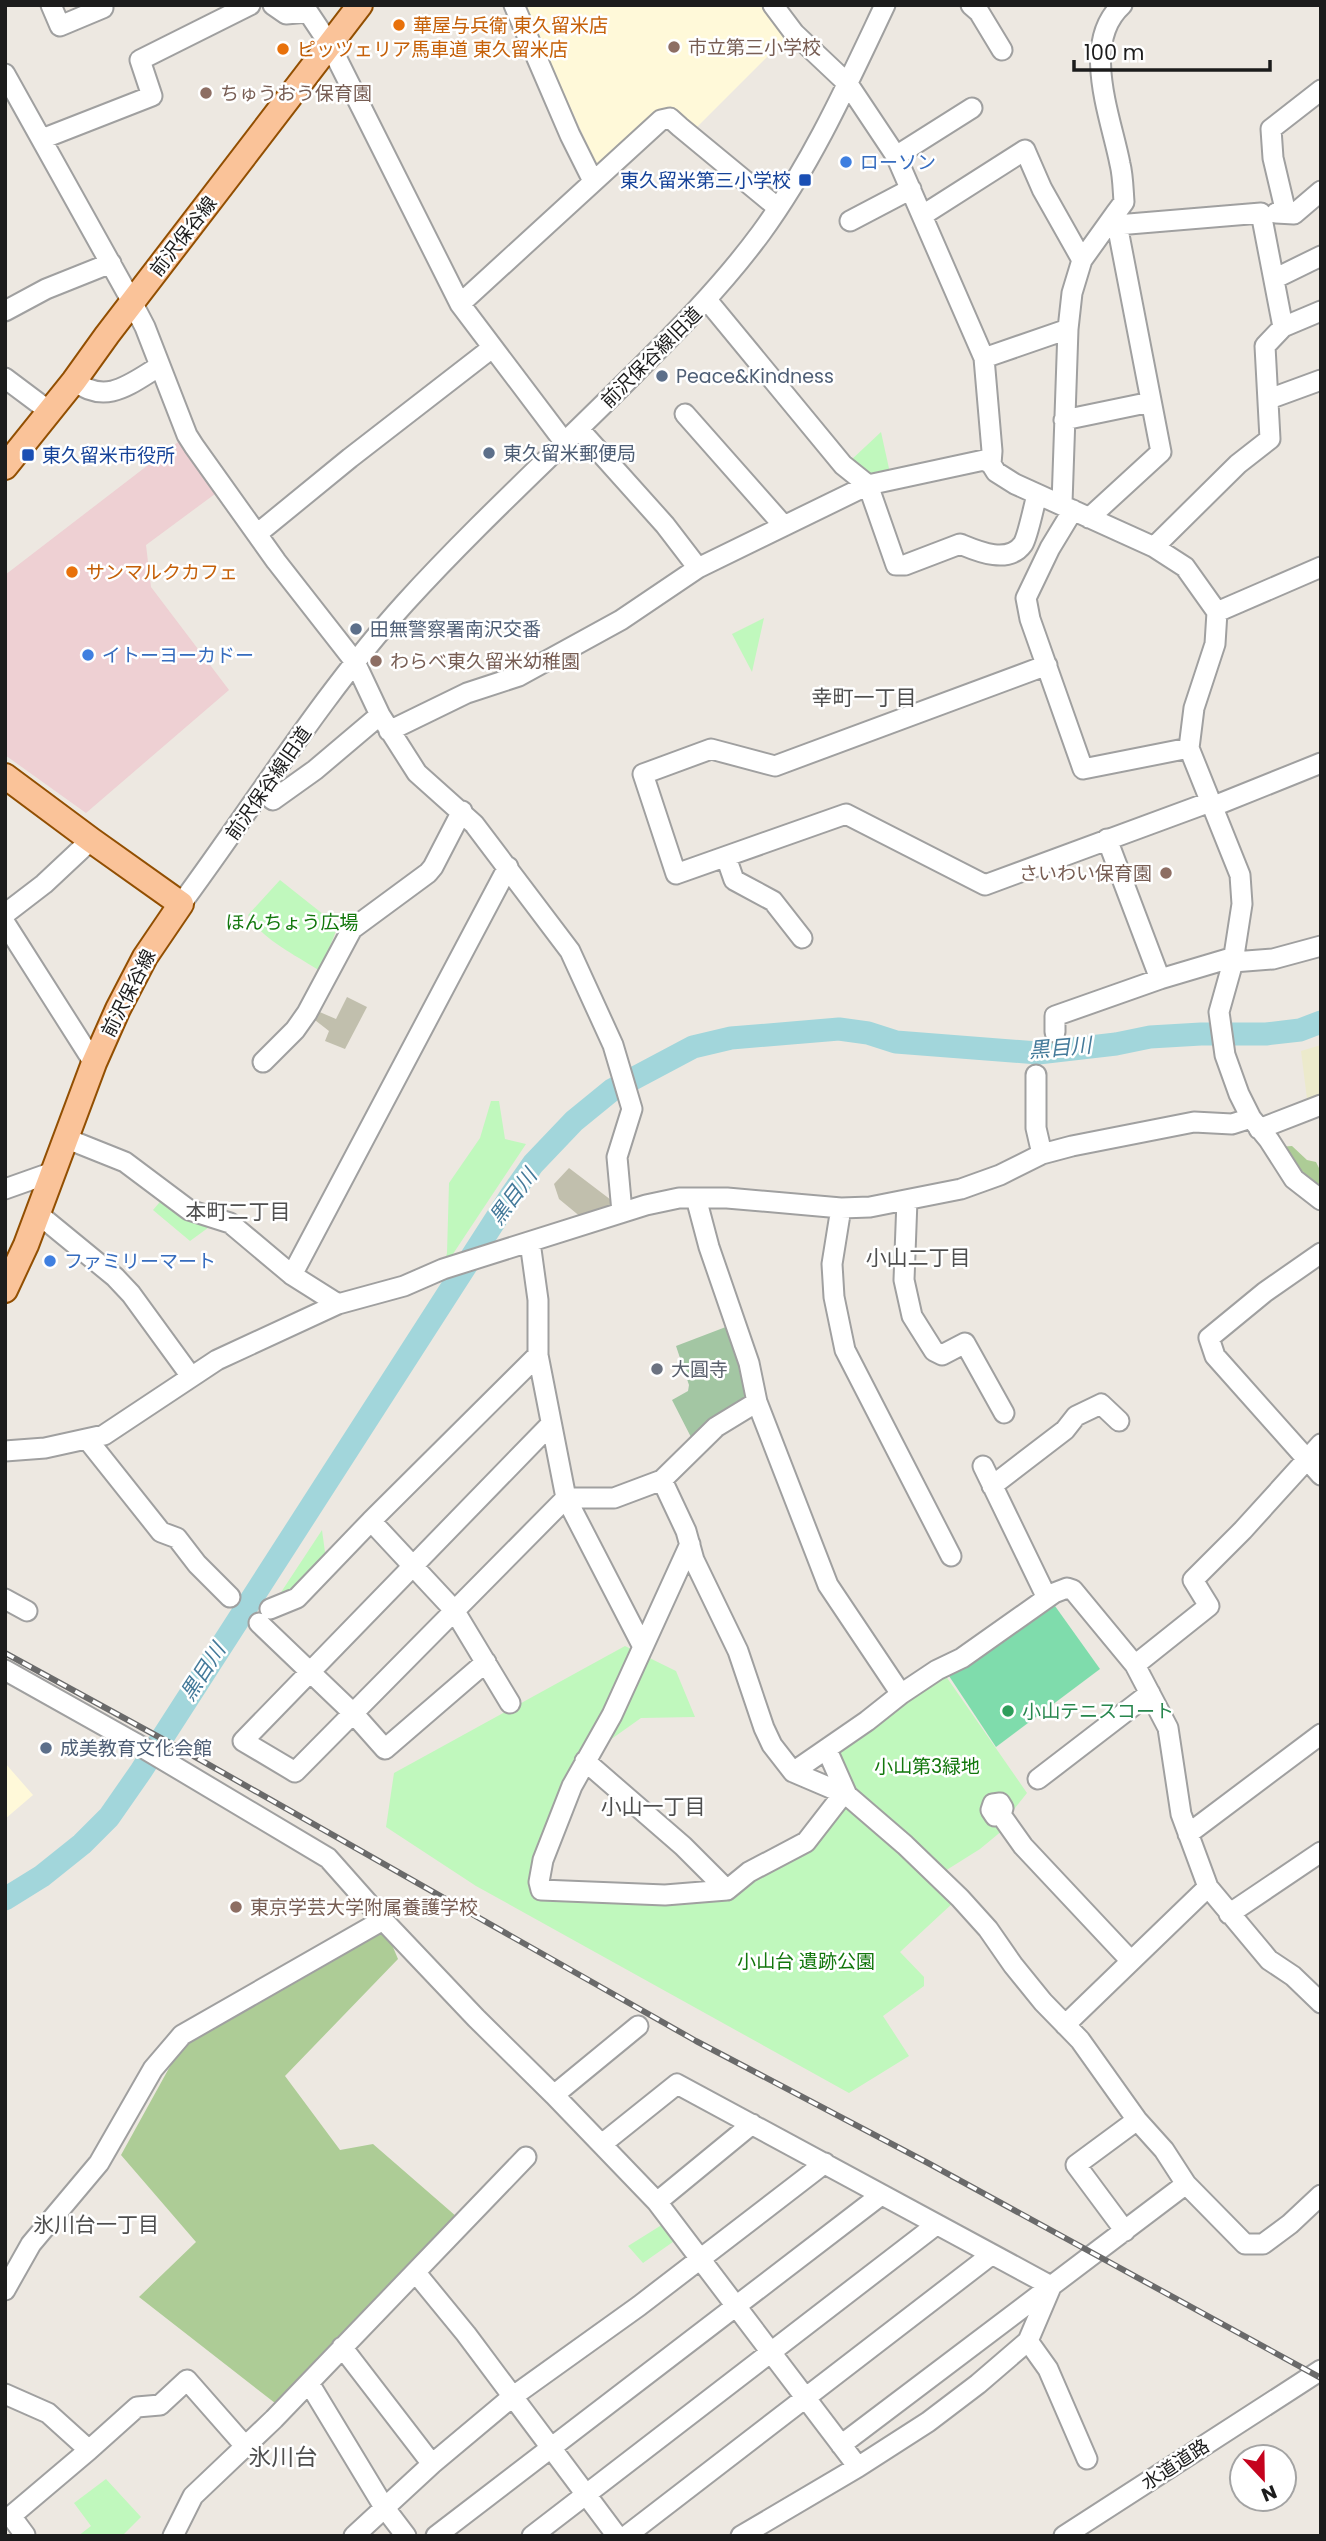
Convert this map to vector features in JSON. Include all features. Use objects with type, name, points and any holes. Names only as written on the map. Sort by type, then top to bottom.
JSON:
[{"type":"main road","name":"前沢保谷線","points":[[5,467],[74,381],[360,5]]},
{"type":"main road","points":[[5,776],[181,904]]},
{"type":"main road","name":"前沢保谷線","points":[[5,1290],[94,1063],[145,957],[181,904]]},
{"type":"street","points":[[51,5],[60,26],[103,8]]},
{"type":"street","points":[[42,139],[152,96],[140,60],[250,5]]},
{"type":"street","points":[[273,5],[286,14],[308,12],[330,45],[460,304],[492,348],[572,436],[665,525],[698,568]]},
{"type":"street","points":[[514,5],[570,135],[593,181]]},
{"type":"street","points":[[772,5],[793,33],[848,84],[896,156],[985,358],[991,464]]},
{"type":"street","name":"前沢保谷線旧道","points":[[181,904],[355,662],[405,603],[707,300],[760,234],[810,156],[885,5]]},
{"type":"street","points":[[971,5],[979,12],[1002,50]]},
{"type":"street","points":[[1075,511],[1064,420],[1068,329],[1072,293],[1082,260],[1116,219],[1124,202],[1121,167],[1103,88],[1101,60],[1102,39],[1115,12],[1122,5]]},
{"type":"street","points":[[8,83],[132,302],[187,435],[257,534],[355,662],[385,723],[417,772],[462,811],[508,867],[570,951],[599,1011],[619,1063],[632,1109],[617,1157],[622,1212]]},
{"type":"street","points":[[1286,214],[1273,158],[1270,129],[1321,90]]},
{"type":"street","points":[[896,156],[972,108]]},
{"type":"street","points":[[460,304],[661,120],[670,118],[778,208]]},
{"type":"street","points":[[923,215],[1025,150],[1042,189],[1082,260]]},
{"type":"street","points":[[850,220],[911,189]]},
{"type":"street","points":[[1116,219],[1294,214],[1321,191]]},
{"type":"street","points":[[1261,213],[1283,327]]},
{"type":"street","points":[[1116,219],[1161,452],[1075,511],[1051,548],[1026,598],[1030,619],[1083,769],[1189,748]]},
{"type":"street","points":[[1274,279],[1321,256]]},
{"type":"street","points":[[5,310],[46,289],[111,263]]},
{"type":"street","points":[[707,300],[843,465],[868,485],[895,565],[905,565],[960,544],[988,555],[1011,553],[1023,544],[1037,495]]},
{"type":"street","points":[[1154,547],[1238,464],[1270,439],[1265,346],[1283,327],[1321,311]]},
{"type":"street","points":[[985,358],[1068,329]]},
{"type":"street","points":[[257,534],[492,348]]},
{"type":"street","points":[[74,381],[84,388],[115,392],[160,366]]},
{"type":"street","points":[[5,378],[48,411]]},
{"type":"street","points":[[1269,399],[1321,380]]},
{"type":"street","points":[[1064,420],[1151,402]]},
{"type":"street","points":[[685,414],[783,526]]},
{"type":"street","points":[[262,791],[272,800],[385,723],[520,676],[621,620],[698,568],[868,485],[984,460],[991,464],[996,472],[1037,495],[1154,547],[1185,567],[1217,612],[1215,644],[1194,708],[1189,748],[1240,875],[1242,904],[1233,959],[1219,1012],[1224,1051],[1239,1094],[1255,1124],[1294,1179],[1321,1200]]},
{"type":"street","points":[[1217,612],[1321,567]]},
{"type":"street","points":[[1047,665],[775,766],[711,749],[643,774],[676,874],[846,814],[985,885],[1210,802],[1219,804],[1321,762]]},
{"type":"street","points":[[263,1062],[295,1030],[307,1013],[352,929],[433,867],[462,811]]},
{"type":"street","points":[[1107,839],[1160,979]]},
{"type":"street","points":[[5,914],[44,884],[91,841]]},
{"type":"street","points":[[726,857],[734,880],[774,901],[802,938]]},
{"type":"street","points":[[292,1275],[508,867]]},
{"type":"street","points":[[5,923],[94,1063]]},
{"type":"street","points":[[1055,1032],[1055,1016],[1160,979],[1233,959],[1273,958],[1321,946]]},
{"type":"street","points":[[1036,1075],[1036,1128],[1042,1154]]},
{"type":"street","points":[[8,1453],[104,1435],[190,1375],[265,1336],[338,1304],[404,1286],[443,1269],[622,1212],[664,1201],[696,1198],[766,1200],[841,1208],[870,1207],[982,1182],[1042,1154],[1194,1122],[1255,1124],[1321,1105]]},
{"type":"street","points":[[65,1138],[125,1162],[188,1210],[230,1223],[292,1275],[338,1304]]},
{"type":"street","points":[[5,1189],[53,1172]]},
{"type":"street","points":[[696,1198],[709,1247],[749,1363],[757,1402],[828,1585],[901,1694]]},
{"type":"street","points":[[907,1200],[904,1280],[912,1316],[934,1351],[942,1354],[965,1343],[1004,1413]]},
{"type":"street","points":[[841,1208],[832,1264],[834,1297],[845,1350],[951,1556]]},
{"type":"street","points":[[37,1213],[115,1277],[131,1294],[190,1375]]},
{"type":"street","points":[[530,1242],[538,1300],[538,1355],[566,1498],[642,1645]]},
{"type":"street","points":[[1321,1253],[1265,1292],[1209,1338],[1215,1356],[1321,1475]]},
{"type":"street","points":[[486,1662],[385,1749],[353,1713],[309,1671],[264,1616],[297,1598],[538,1355]]},
{"type":"street","points":[[551,1424],[243,1741],[295,1772],[566,1498],[614,1498],[662,1480],[716,1427],[757,1402]]},
{"type":"street","points":[[992,1486],[1084,1412],[1101,1404],[1119,1421]]},
{"type":"street","points":[[86,1438],[162,1532],[177,1538],[197,1564],[230,1597]]},
{"type":"street","points":[[1135,1665],[1209,1606],[1193,1580],[1243,1530],[1321,1444]]},
{"type":"street","points":[[983,1466],[1047,1598]]},
{"type":"street","points":[[662,1480],[686,1531],[694,1560],[737,1651],[772,1745],[793,1772],[845,1794],[905,1845],[960,1898],[988,1929],[1043,2002],[1080,2040],[1137,2120],[1164,2150],[1186,2184],[1245,2244],[1263,2244],[1290,2224],[1321,2195]]},
{"type":"street","points":[[371,1521],[454,1610],[510,1703]]},
{"type":"street","points":[[690,1544],[612,1715],[572,1786],[543,1860],[539,1882],[541,1890],[665,1895],[727,1890],[749,1872],[806,1842],[845,1794]]},
{"type":"street","points":[[793,1772],[901,1694],[961,1658],[1047,1598],[1061,1589],[1073,1590],[1135,1665],[1168,1728],[1181,1814],[1208,1887],[1269,1960],[1293,1976],[1321,2003]]},
{"type":"street","points":[[5,1599],[27,1611]]},
{"type":"street","points":[[5,1670],[321,1851],[476,2018],[657,2202],[858,2467]]},
{"type":"street","points":[[1038,1779],[1150,1693]]},
{"type":"street","points":[[1188,1833],[1318,1742]]},
{"type":"street","points":[[827,1749],[845,1794]]},
{"type":"street","points":[[585,1761],[683,1846],[727,1890]]},
{"type":"street","points":[[1001,1815],[1023,1846],[1131,1961]]},
{"type":"street","points":[[1229,1914],[1321,1852]]},
{"type":"street","points":[[1065,2025],[1208,1887]]},
{"type":"street","points":[[5,2290],[31,2244],[99,2163],[153,2069],[182,2035],[383,1920]]},
{"type":"street","points":[[554,2095],[638,2026]]},
{"type":"street","points":[[602,2144],[677,2084],[1051,2286]]},
{"type":"street","points":[[1125,2231],[1076,2165],[1137,2120]]},
{"type":"street","points":[[657,2202],[751,2124]]},
{"type":"street","points":[[173,2536],[194,2496],[309,2382],[377,2309],[416,2273],[526,2157]]},
{"type":"street","points":[[354,2536],[432,2464],[512,2397],[701,2260],[825,2163]]},
{"type":"street","points":[[841,2445],[1186,2184]]},
{"type":"street","points":[[436,2536],[881,2195]]},
{"type":"street","points":[[532,2536],[936,2225]]},
{"type":"street","points":[[626,2536],[991,2255]]},
{"type":"street","points":[[416,2273],[466,2334],[617,2536]]},
{"type":"street","points":[[741,2536],[858,2467],[928,2422],[978,2384],[1028,2341],[1051,2286]]},
{"type":"street","points":[[1028,2341],[1048,2369],[1087,2459]]},
{"type":"street","points":[[342,2347],[432,2464]]},
{"type":"street","name":"水道道路","points":[[1064,2536],[1321,2370]]},
{"type":"street","points":[[23,2536],[25,2535],[11,2516],[137,2407],[160,2406],[187,2380],[245,2446]]},
{"type":"street","points":[[309,2382],[384,2507],[406,2536]]},
{"type":"street","points":[[5,2394],[48,2413],[89,2449]]},
{"type":"shaded area","points":[[524,5],[765,5],[789,35],[695,129],[668,108],[599,170]]},
{"type":"shaded area","points":[[182,439],[219,491],[146,545],[151,587],[229,690],[86,813],[5,755],[5,575]]},
{"type":"shaded area","points":[[347,997],[367,1007],[345,1049],[325,1041],[329,1031],[311,1017],[315,1010],[336,1019]]},
{"type":"shaded area","points":[[1321,1045],[1321,1101],[1308,1107],[1301,1051]]},
{"type":"shaded area","points":[[569,1168],[615,1203],[611,1209],[582,1218],[559,1199],[554,1184]]},
{"type":"shaded area","points":[[5,1763],[33,1795],[5,1819]]},
{"type":"green space","points":[[881,432],[890,473],[868,473],[859,469],[850,461]]},
{"type":"green space","points":[[764,618],[752,672],[732,634]]},
{"type":"green space","name":"ほんちょう広場","points":[[280,880],[338,926],[320,971],[270,939],[248,915]]},
{"type":"green space","points":[[491,1101],[499,1101],[505,1139],[526,1144],[443,1269],[447,1253],[449,1183],[480,1138]]},
{"type":"green space","points":[[1292,1146],[1307,1160],[1316,1162],[1321,1172],[1321,1193],[1297,1176],[1278,1147]]},
{"type":"green space","points":[[165,1196],[216,1222],[190,1241],[153,1210]]},
{"type":"green space","points":[[731,1325],[752,1398],[694,1443],[672,1400],[688,1391],[689,1385],[676,1346]]},
{"type":"green space","points":[[322,1530],[327,1567],[270,1609]]},
{"type":"green space","name":"小山テニスコート","points":[[1055,1606],[1100,1669],[996,1747],[949,1676]]},
{"type":"green space","name":"小山台 遺跡公園","points":[[625,1646],[676,1671],[695,1717],[641,1718],[579,1762],[541,1848],[529,1885],[558,1902],[605,1896],[676,1904],[732,1899],[748,1881],[779,1869],[803,1853],[841,1804],[954,1902],[900,1952],[924,1977],[924,1986],[883,2016],[909,2056],[849,2093],[476,1886],[386,1827],[394,1773]]},
{"type":"green space","name":"小山第3緑地","points":[[943,1672],[1027,1793],[1011,1813],[1003,1830],[980,1849],[945,1871],[852,1790],[835,1755]]},
{"type":"green space","points":[[385,1928],[398,1959],[285,2076],[340,2150],[373,2144],[457,2217],[275,2403],[139,2297],[196,2242],[121,2155],[184,2041]]},
{"type":"green space","points":[[668,2221],[680,2237],[643,2263],[628,2246]]},
{"type":"green space","points":[[106,2479],[141,2517],[122,2536],[78,2536],[91,2526],[74,2503]]},
{"type":"waterway","name":"黒目川","points":[[5,1899],[42,1876],[82,1844],[109,1817],[512,1194],[533,1164],[574,1121],[612,1090],[693,1047],[731,1038],[839,1029],[868,1033],[896,1042],[1038,1053],[1116,1044],[1150,1037],[1266,1034],[1300,1030],[1321,1022]]},
{"type":"railway","points":[[5,1653],[190,1754],[696,2041],[928,2163],[1321,2378]]},
{"type":"place","name":"華屋与兵衛 東久留米店","points":[[399,25]]},
{"type":"place","name":"市立第三小学校","points":[[674,47]]},
{"type":"place","name":"ピッツェリア馬車道 東久留米店","points":[[283,49]]},
{"type":"place","name":"ちゅうおう保育園","points":[[206,93]]},
{"type":"place","name":"ローソン","points":[[846,162]]},
{"type":"place","name":"東久留米第三小学校","points":[[805,180]]},
{"type":"place","name":"Peace&Kindness","points":[[662,376]]},
{"type":"place","name":"東久留米郵便局","points":[[489,453]]},
{"type":"place","name":"東久留米市役所","points":[[28,455]]},
{"type":"place","name":"サンマルクカフェ","points":[[72,572]]},
{"type":"place","name":"田無警察署南沢交番","points":[[356,629]]},
{"type":"place","name":"イトーヨーカドー","points":[[88,655]]},
{"type":"place","name":"わらべ東久留米幼稚園","points":[[376,661]]},
{"type":"place","name":"さいわい保育園","points":[[1166,873]]},
{"type":"place","name":"ファミリーマート","points":[[50,1261]]},
{"type":"place","name":"大圓寺","points":[[657,1369]]},
{"type":"place","name":"小山テニスコート","points":[[1008,1711]]},
{"type":"place","name":"成美教育文化会館","points":[[46,1748]]},
{"type":"place","name":"東京学芸大学附属養護学校","points":[[236,1907]]},
{"type":"district","name":"幸町一丁目","points":[[864,698]]},
{"type":"district","name":"本町二丁目","points":[[238,1212]]},
{"type":"district","name":"小山二丁目","points":[[918,1258]]},
{"type":"district","name":"小山一丁目","points":[[653,1807]]},
{"type":"district","name":"氷川台一丁目","points":[[96,2225]]},
{"type":"district","name":"氷川台","points":[[283,2457]]}]
